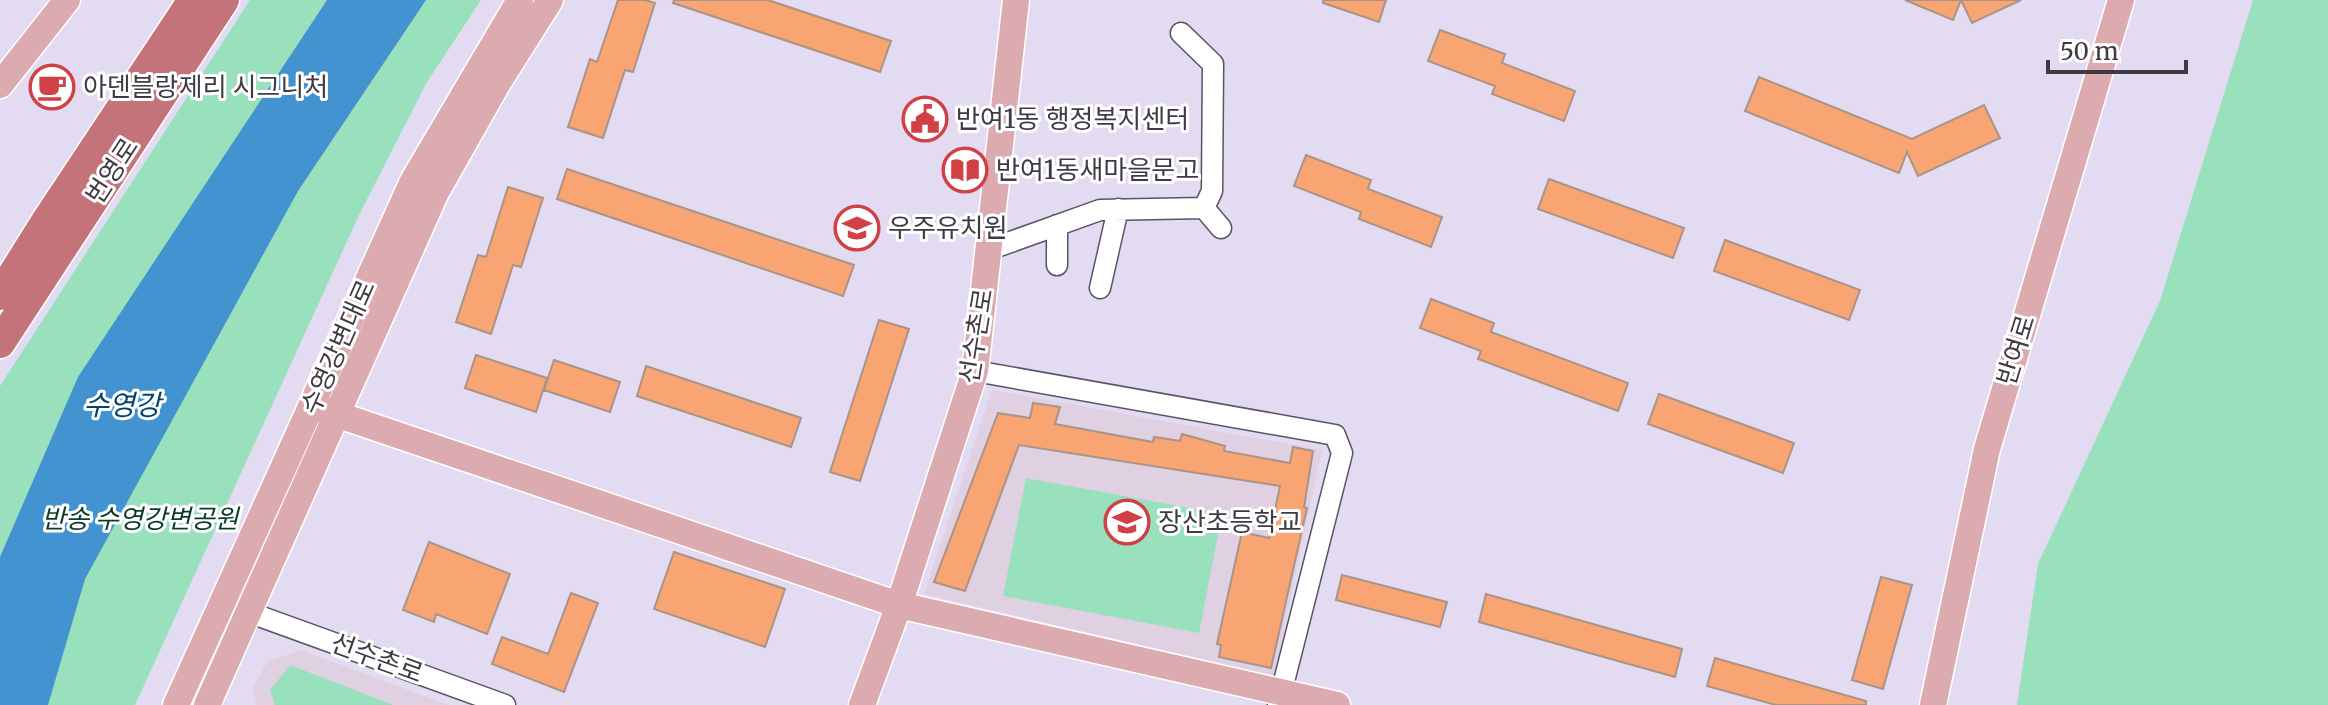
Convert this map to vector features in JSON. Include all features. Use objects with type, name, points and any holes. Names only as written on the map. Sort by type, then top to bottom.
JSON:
[{"type":"highway","name":"번영로","points":[[0,295],[193,0]]},
{"type":"highway","name":"번영로","points":[[0,343],[224,0]]},
{"type":"main road","points":[[0,85],[67,0]]},
{"type":"main road","name":"수영강변대로","points":[[176,705],[413,181],[520,0]]},
{"type":"main road","name":"수영강변대로","points":[[207,705],[436,192],[497,84],[550,0]]},
{"type":"main road","name":"선수촌로","points":[[862,705],[899,605],[975,371],[1016,0]]},
{"type":"main road","name":"반여로","points":[[1933,705],[1987,449],[2121,0]]},
{"type":"main road","points":[[312,406],[899,605],[1280,699],[1337,705]]},
{"type":"main road","points":[[220,675],[230,705]]},
{"type":"street","points":[[1181,33],[1213,64],[1212,191],[1204,208]]},
{"type":"street","points":[[988,250],[1100,210],[1204,208]]},
{"type":"street","points":[[1204,208],[1221,228]]},
{"type":"street","points":[[1100,288],[1118,209]]},
{"type":"street","points":[[1057,225],[1057,265]]},
{"type":"street","points":[[975,371],[1335,435],[1342,453],[1280,699]]},
{"type":"street","name":"선수촌로","points":[[248,612],[505,705]]},
{"type":"shaded area","name":"장산초등학교","points":[[992,390],[1322,450],[1274,676],[924,594]]},
{"type":"shaded area","points":[[301,650],[448,705],[257,705],[252,688],[268,661]]},
{"type":"green space","name":"반송 수영강변공원","points":[[250,0],[481,0],[427,82],[359,215],[135,705],[0,705],[0,386]]},
{"type":"green space","points":[[2253,0],[2328,0],[2328,705],[2017,705],[2038,564],[2160,301]]},
{"type":"green space","points":[[1026,478],[1222,514],[1199,633],[1003,596]]},
{"type":"green space","points":[[290,665],[393,705],[275,705],[270,690]]},
{"type":"water","name":"수영강","points":[[327,0],[426,0],[298,191],[85,579],[48,705],[0,705],[0,557],[78,377]]},
{"type":"building","points":[[618,0],[655,3],[633,72],[625,70],[603,138],[568,127],[590,59],[597,62]]},
{"type":"building","points":[[674,0],[768,0],[891,41],[880,72],[673,3]]},
{"type":"building","points":[[1323,0],[1386,0],[1379,22],[1323,3]]},
{"type":"building","points":[[1905,0],[1961,0],[1953,20]]},
{"type":"building","points":[[1961,0],[2021,0],[1972,23]]},
{"type":"building","points":[[1440,30],[1505,54],[1502,63],[1575,91],[1564,121],[1492,94],[1495,86],[1428,61]]},
{"type":"building","points":[[1759,77],[1912,139],[1984,105],[2000,138],[1918,176],[1907,152],[1899,173],[1745,111]]},
{"type":"building","points":[[1306,155],[1371,180],[1368,189],[1442,217],[1431,247],[1359,219],[1361,212],[1294,186]]},
{"type":"building","points":[[567,169],[854,265],[843,296],[557,199]]},
{"type":"building","points":[[1549,179],[1684,228],[1673,258],[1538,209]]},
{"type":"building","points":[[508,187],[543,198],[521,267],[513,265],[491,334],[456,322],[478,255],[486,257]]},
{"type":"building","points":[[1725,240],[1860,290],[1849,320],[1714,271]]},
{"type":"building","points":[[1431,299],[1494,323],[1491,332],[1628,383],[1618,411],[1478,359],[1481,351],[1420,328]]},
{"type":"building","points":[[879,320],[909,329],[860,481],[830,472]]},
{"type":"building","points":[[476,355],[547,378],[536,412],[465,388]]},
{"type":"building","points":[[554,360],[620,382],[610,412],[544,390]]},
{"type":"building","points":[[646,366],[801,418],[791,447],[637,396]]},
{"type":"building","points":[[1659,394],[1794,443],[1783,473],[1648,424]]},
{"type":"building","points":[[1033,403],[1060,407],[1055,424],[1153,442],[1154,437],[1180,441],[1182,434],[1225,446],[1224,451],[1290,463],[1293,447],[1313,451],[1304,507],[1307,508],[1271,668],[1219,657],[1221,645],[1217,644],[1242,532],[1269,538],[1280,486],[1019,445],[965,591],[934,582],[998,413],[1030,418]]},
{"type":"building","points":[[429,542],[510,574],[487,634],[436,614],[434,622],[403,610]]},
{"type":"building","points":[[674,552],[785,589],[765,647],[654,609]]},
{"type":"building","points":[[1342,575],[1447,602],[1440,627],[1336,600]]},
{"type":"building","points":[[1881,577],[1912,585],[1883,689],[1852,680]]},
{"type":"building","points":[[571,593],[598,603],[564,692],[492,664],[502,637],[548,654]]},
{"type":"building","points":[[1486,594],[1682,649],[1675,677],[1479,622]]},
{"type":"building","points":[[1715,658],[1866,701],[1866,705],[1776,705],[1707,686]]},
{"type":"place","name":"아덴블랑제리 시그니처","points":[[52,87]]},
{"type":"place","name":"반여1동 행정복지센터","points":[[925,119]]},
{"type":"place","name":"반여1동새마을문고","points":[[965,170]]},
{"type":"place","name":"우주유치원","points":[[857,228]]},
{"type":"place","name":"장산초등학교","points":[[1127,522]]}]
